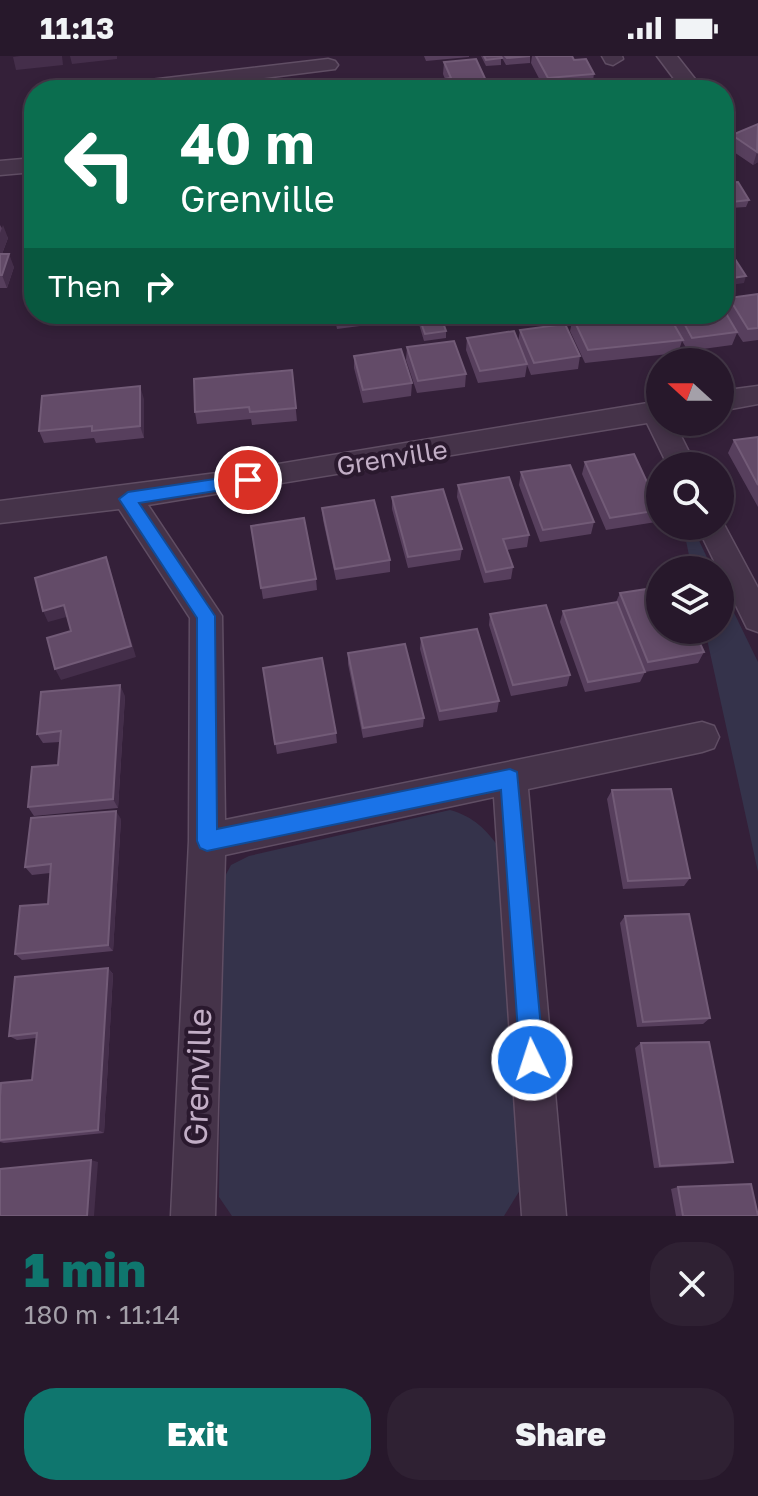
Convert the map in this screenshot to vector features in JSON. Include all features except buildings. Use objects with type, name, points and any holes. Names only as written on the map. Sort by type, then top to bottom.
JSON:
[{"type":"street","points":[[667,56],[685,80]]},
{"type":"street","points":[[188,80],[333,60]]},
{"type":"street","points":[[314,80],[333,60]]},
{"type":"street","points":[[0,168],[24,166]]},
{"type":"street","points":[[734,399],[758,395]]},
{"type":"street","name":"Grenville","points":[[0,512],[128,499],[428,453],[646,414]]},
{"type":"street","name":"Grenville","points":[[128,499],[206,616],[207,841],[193,1216]]},
{"type":"street","points":[[719,540],[758,619]]},
{"type":"street","points":[[207,841],[702,737]]},
{"type":"street","points":[[510,779],[544,1216]]},
{"type":"shaded area","points":[[686,540],[699,540],[706,556],[689,556]]},
{"type":"shaded area","points":[[734,613],[758,662],[758,872],[708,644],[734,644]]},
{"type":"shaded area","points":[[450,810],[479,825],[500,849],[520,1190],[504,1216],[232,1216],[219,1197],[222,882],[231,865],[249,856]]},
{"type":"route","points":[[248,480],[128,499],[206,616],[207,841],[510,779],[532,1060]]}]
